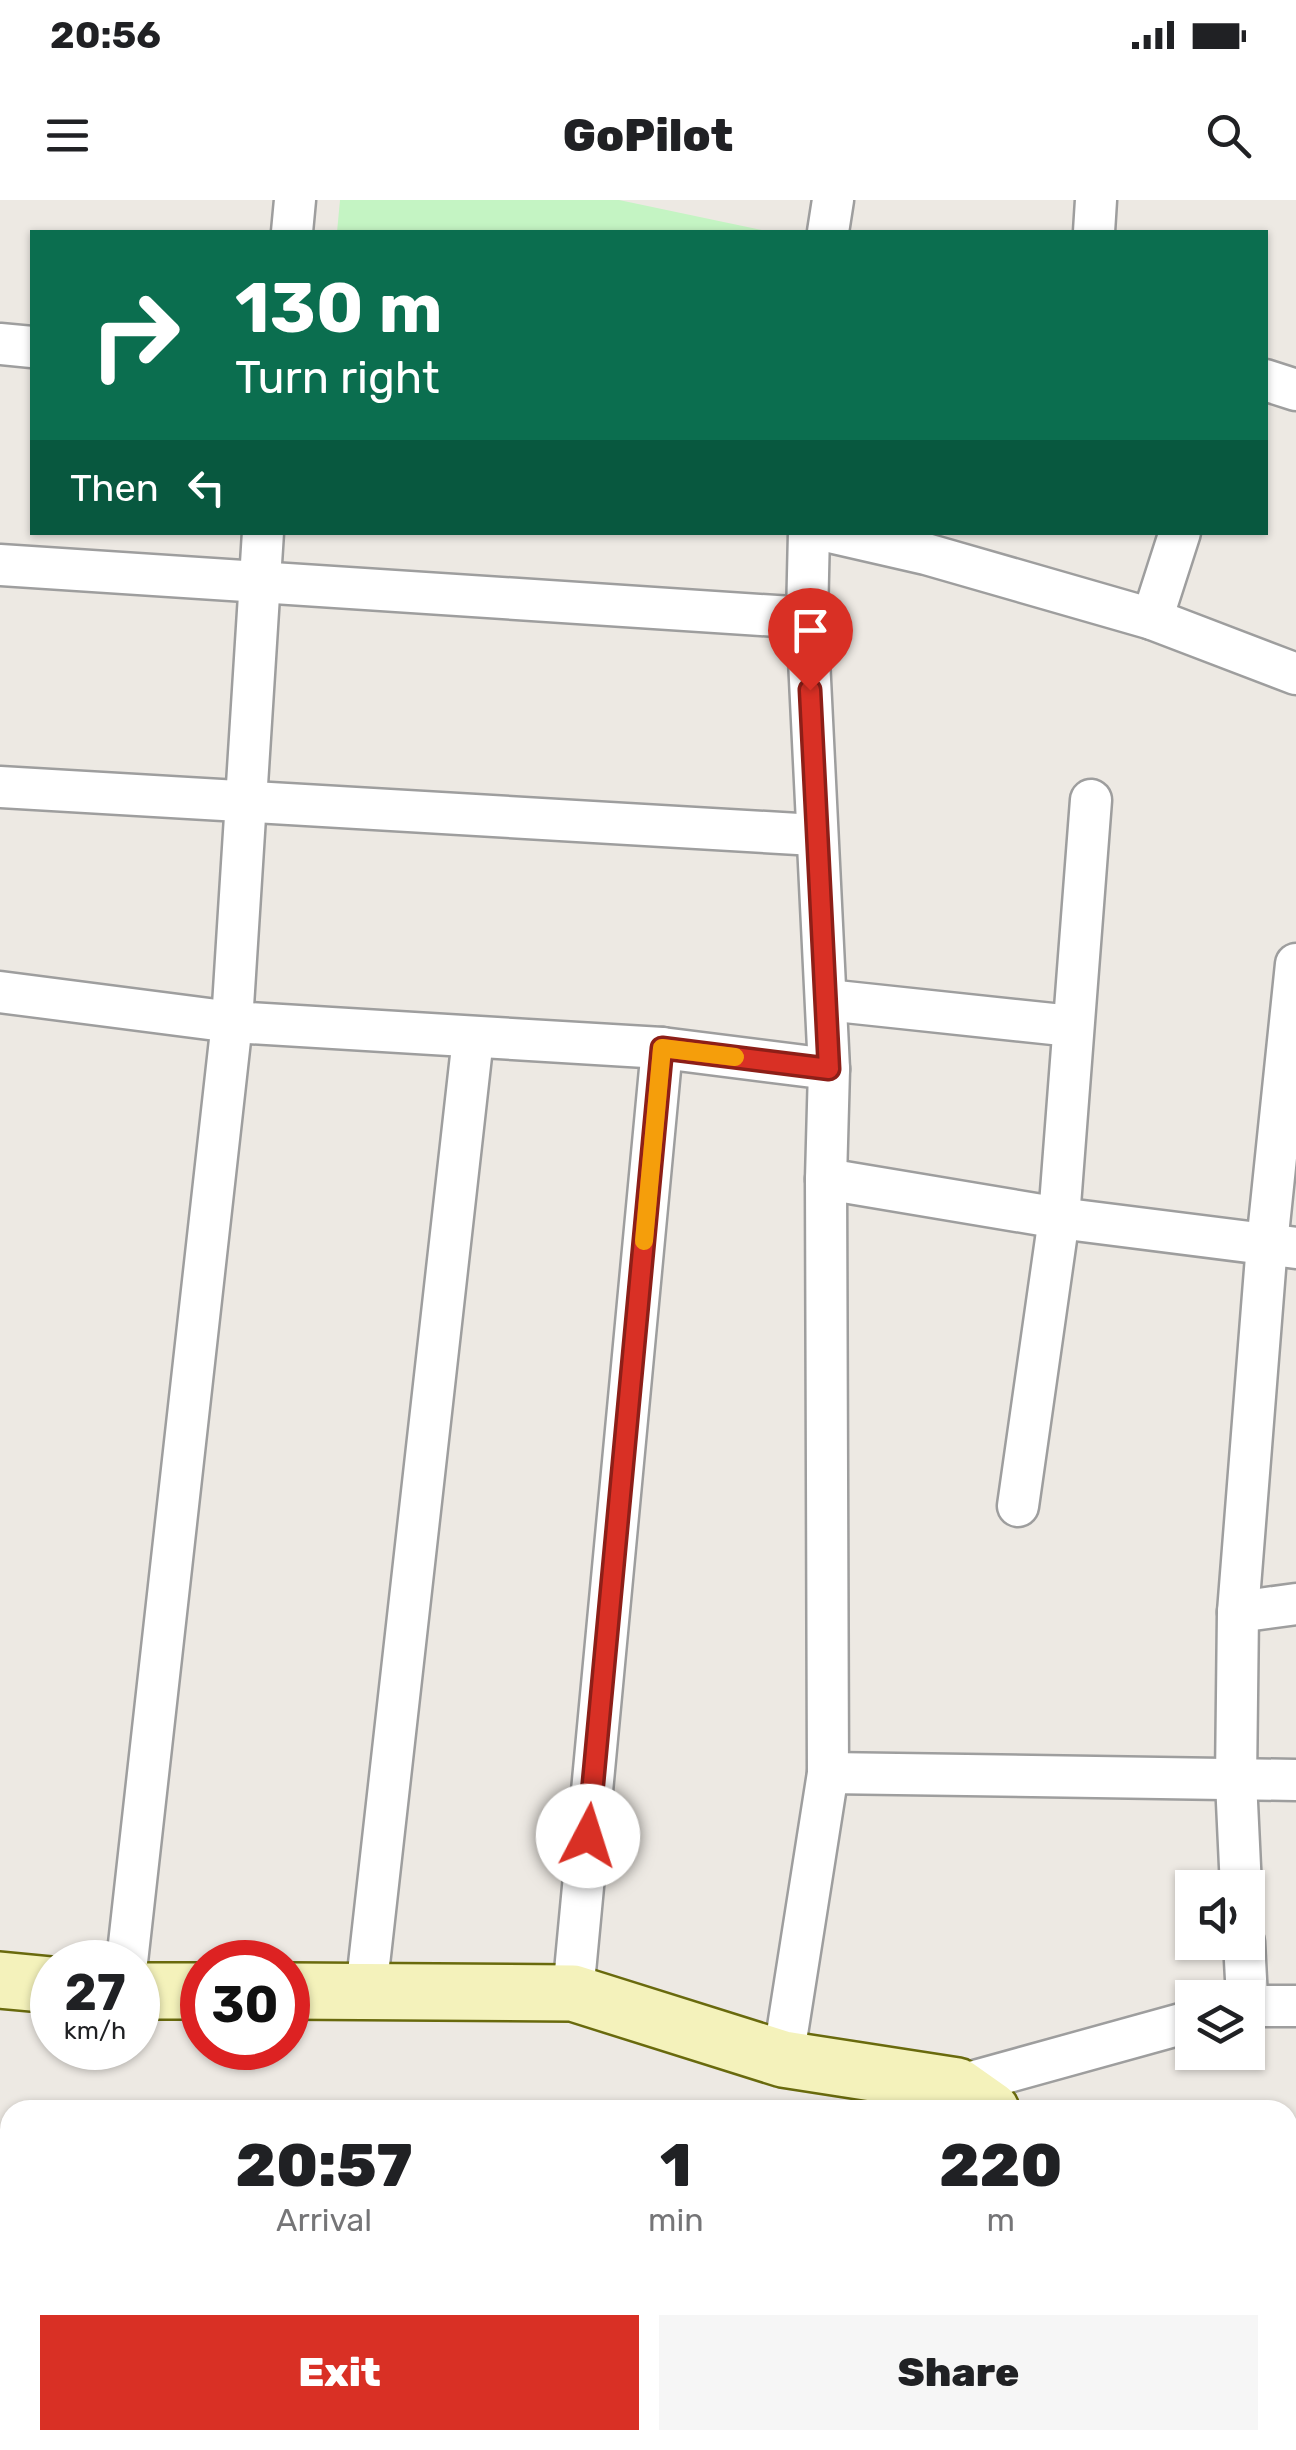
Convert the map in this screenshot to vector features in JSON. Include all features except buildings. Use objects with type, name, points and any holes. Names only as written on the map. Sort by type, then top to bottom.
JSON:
[{"type":"street","points":[[292,230],[295,200]]},
{"type":"street","points":[[828,230],[833,200]]},
{"type":"street","points":[[1094,230],[1096,200]]},
{"type":"street","points":[[0,344],[30,347]]},
{"type":"street","points":[[1268,381],[1296,390]]},
{"type":"street","points":[[129,1940],[232,1022],[264,535]]},
{"type":"street","points":[[783,2059],[828,1772],[829,1069],[815,835],[807,618],[809,535]]},
{"type":"street","points":[[843,535],[926,554],[1152,618],[1296,674]]},
{"type":"street","points":[[1152,618],[1179,535]]},
{"type":"street","points":[[0,565],[807,618]]},
{"type":"street","points":[[0,787],[815,835]]},
{"type":"street","points":[[1018,1506],[1060,1218],[1091,800]]},
{"type":"street","points":[[1240,1870],[1236,1780],[1238,1612],[1281,1246],[1296,964]]},
{"type":"street","points":[[0,992],[232,1022],[662,1048],[829,1069]]},
{"type":"street","points":[[827,1000],[1072,1026]]},
{"type":"street","points":[[366,1991],[473,1038]]},
{"type":"street","points":[[573,1993],[662,1048]]},
{"type":"street","points":[[826,1179],[1060,1218],[1281,1246]]},
{"type":"street","points":[[1238,1612],[1296,1604]]},
{"type":"street","points":[[828,1772],[1296,1780]]},
{"type":"street","points":[[0,1980],[30,1983]]},
{"type":"street","points":[[310,1991],[573,1993],[783,2059],[974,2098],[1175,2027]]},
{"type":"street","points":[[1265,2006],[1296,2006]]},
{"type":"green space","points":[[340,200],[619,200],[762,230],[337,230]]},
{"type":"slow traffic","points":[[644,1241],[662,1048],[735,1057]]},
{"type":"route","points":[[588,1836],[662,1048],[829,1069],[810,690]]}]
